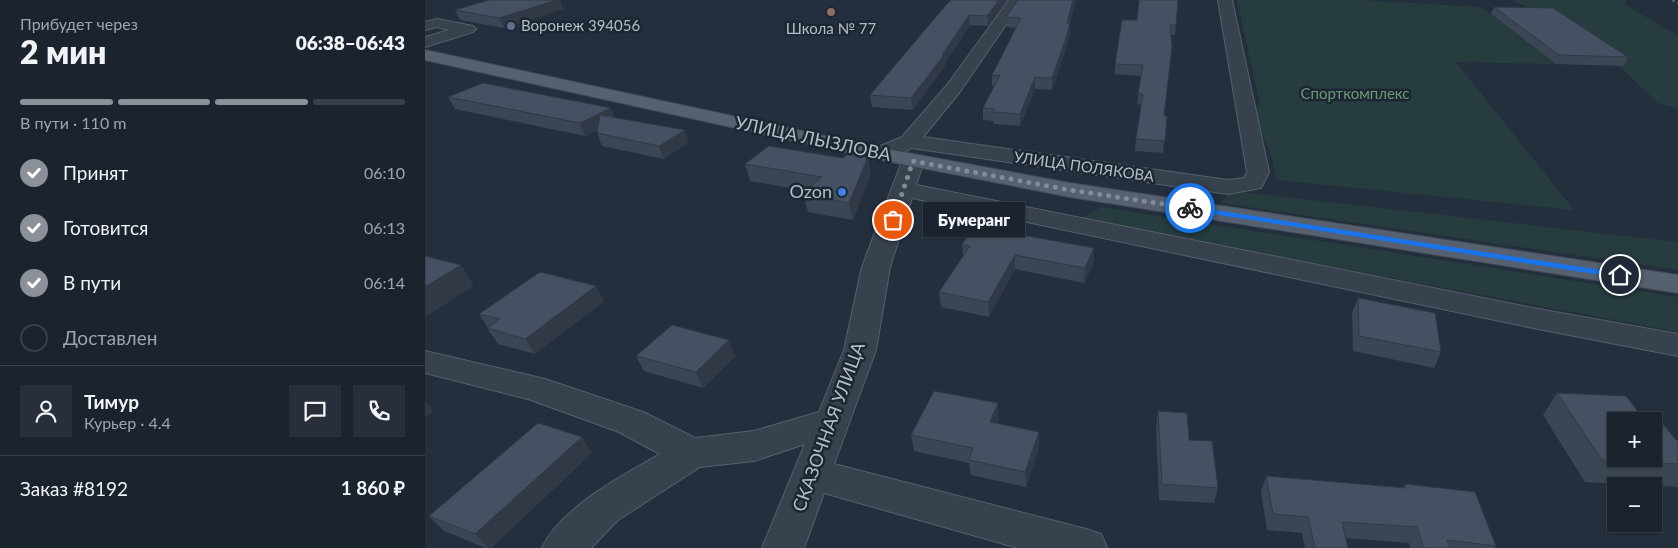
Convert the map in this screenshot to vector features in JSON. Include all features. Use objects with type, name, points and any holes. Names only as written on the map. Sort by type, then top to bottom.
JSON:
[{"type":"main road","name":"УЛИЦА ЛЫЗЛОВА","points":[[425,55],[881,154]]},
{"type":"main road","name":"УЛИЦА ЛЫЗЛОВА","points":[[909,164],[1678,284]]},
{"type":"street","points":[[909,164],[953,89],[1016,0]]},
{"type":"street","name":"УЛИЦА ПОЛЯКОВА","points":[[909,164],[1228,187],[1253,183],[1258,172],[1225,0]]},
{"type":"street","points":[[425,26],[437,23],[468,29],[425,42]]},
{"type":"street","points":[[881,154],[909,164],[1533,318],[1678,345]]},
{"type":"street","name":"СКАЗОЧНАЯ УЛИЦА","points":[[783,548],[860,350],[876,267],[909,164]]},
{"type":"street","points":[[425,362],[533,388],[631,422],[692,452]]},
{"type":"street","points":[[563,548],[604,508],[692,452],[754,446],[831,422]]},
{"type":"street","points":[[812,474],[1086,548]]},
{"type":"green space","name":"Спорткомплекс","points":[[1237,0],[1361,0],[1481,7],[1556,64],[1456,62],[1574,210],[1277,180],[1271,154],[1251,109],[1260,105]]},
{"type":"green space","points":[[1512,0],[1626,0],[1626,5],[1678,36],[1678,109],[1657,102],[1618,65],[1543,14]]},
{"type":"green space","points":[[1232,191],[1678,242],[1678,270],[1221,203]]},
{"type":"green space","points":[[1101,207],[1678,297],[1678,332],[1080,219]]},
{"type":"building","points":[[489,0],[557,0],[499,18],[455,10]]},
{"type":"building","points":[[951,0],[999,0],[987,16],[969,15],[942,55],[944,55],[911,98],[870,95],[946,5]]},
{"type":"building","points":[[1018,0],[1073,0],[1067,23],[1070,23],[1052,78],[1035,77],[1020,114],[993,112],[994,109],[983,108],[1000,75],[992,75],[1021,18],[1006,17]]},
{"type":"building","points":[[1139,0],[1178,0],[1176,25],[1170,25],[1172,46],[1164,116],[1167,116],[1165,141],[1136,139],[1143,94],[1138,93],[1143,65],[1115,64],[1122,20],[1137,20]]},
{"type":"building","points":[[1494,7],[1553,8],[1628,57],[1559,55]]},
{"type":"building","points":[[483,83],[611,108],[580,123],[448,97]]},
{"type":"building","points":[[600,115],[685,130],[659,146],[597,133]]},
{"type":"building","points":[[769,146],[843,158],[849,153],[868,157],[849,203],[803,194],[822,177],[745,164]]},
{"type":"building","points":[[980,220],[1026,228],[1022,235],[1094,248],[1085,268],[1015,255],[988,302],[939,292],[970,246],[962,244]]},
{"type":"building","points":[[425,256],[461,265],[425,287]]},
{"type":"building","points":[[540,272],[596,286],[525,339],[487,328],[500,319],[479,314]]},
{"type":"building","points":[[1358,298],[1435,313],[1441,352],[1359,336]]},
{"type":"building","points":[[672,325],[729,340],[696,372],[636,356]]},
{"type":"building","points":[[934,391],[998,403],[990,422],[1039,432],[1025,472],[969,460],[973,448],[911,435]]},
{"type":"building","points":[[1557,393],[1626,396],[1638,412],[1607,412],[1607,460],[1602,460]]},
{"type":"building","points":[[1158,411],[1187,413],[1189,440],[1212,441],[1218,488],[1162,484]]},
{"type":"building","points":[[538,423],[582,437],[475,534],[429,516]]},
{"type":"building","points":[[1662,423],[1678,440],[1678,464],[1662,463]]},
{"type":"building","points":[[1266,476],[1406,488],[1405,484],[1475,492],[1496,546],[1447,540],[1450,548],[1424,548],[1417,527],[1342,522],[1348,548],[1315,548],[1308,517],[1273,514]]},
{"type":"railway","points":[[1672,0],[1678,3]]},
{"type":"way so far","points":[[893,220],[913,161],[1070,190],[1190,208]]},
{"type":"place","name":"Школа № 77","points":[[831,12]]},
{"type":"place","name":"Воронеж 394056","points":[[511,26]]},
{"type":"place","name":"Ozon","points":[[842,192]]},
{"type":"place","name":"Бумеранг","points":[[893,220]]},
{"type":"route","points":[[1190,208],[1620,275]]}]
